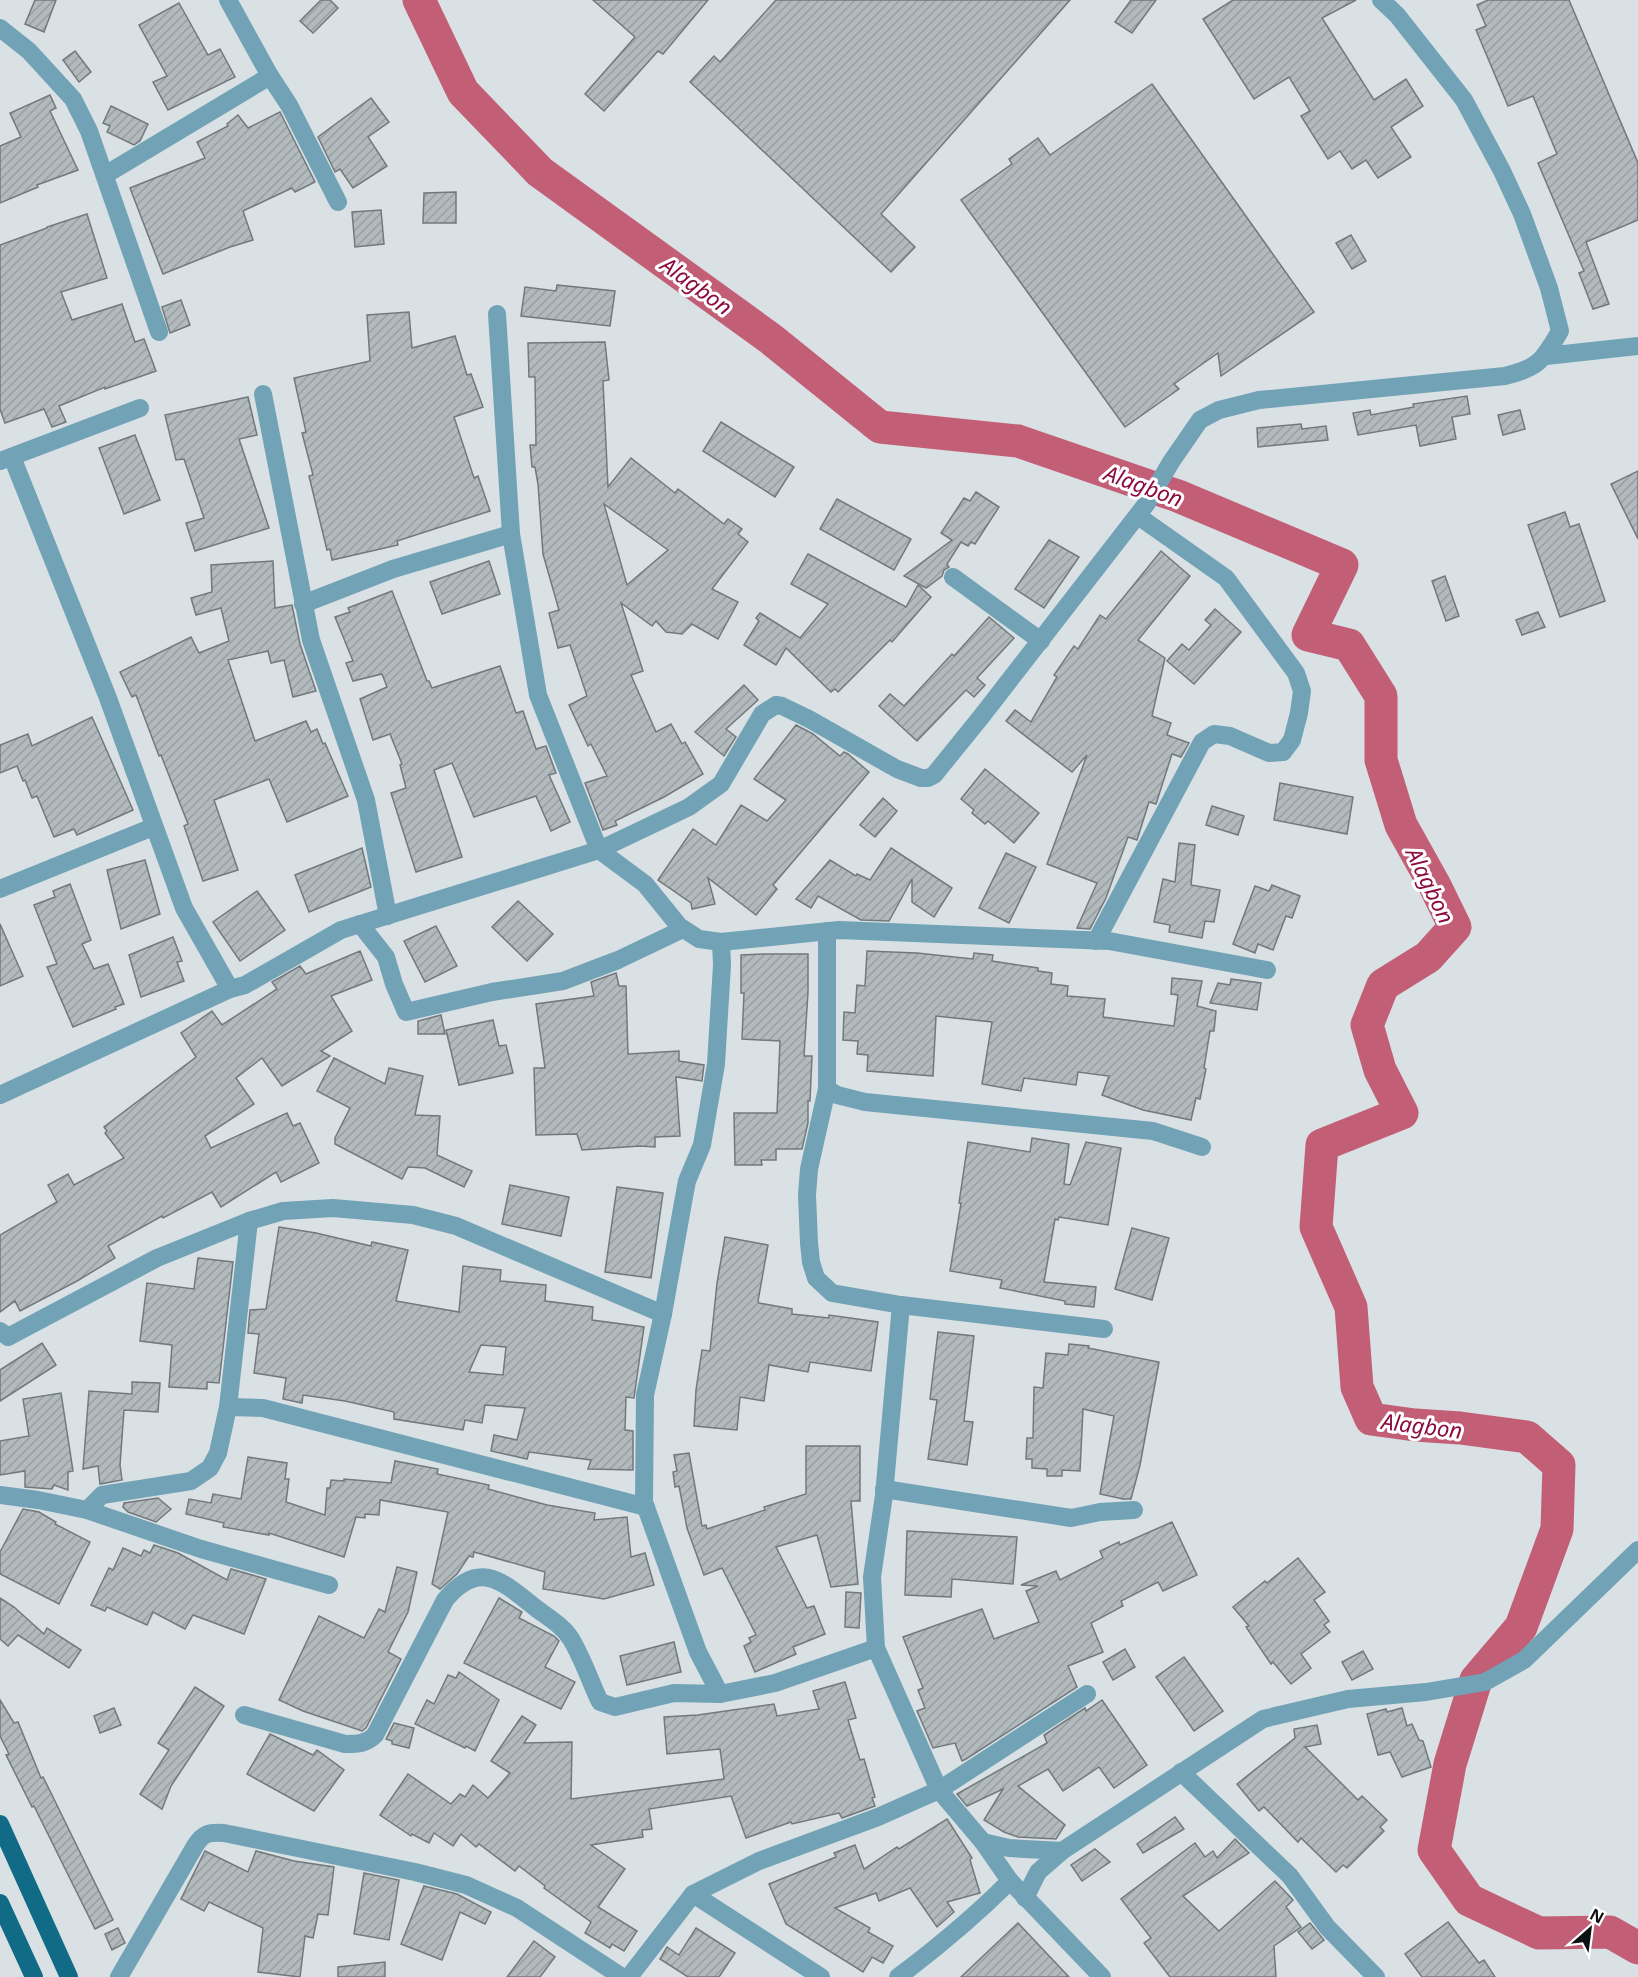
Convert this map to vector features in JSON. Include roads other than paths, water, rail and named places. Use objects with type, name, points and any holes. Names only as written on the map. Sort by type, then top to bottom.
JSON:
[{"type":"main road","points":[[0,1824],[69,1977]]},
{"type":"main road","points":[[0,1903],[34,1977]]},
{"type":"street","points":[[228,0],[270,76],[289,105],[338,202]]},
{"type":"street","points":[[0,1095],[230,989],[245,985],[341,930],[599,850],[690,807],[721,784],[762,714],[776,705],[809,719],[897,769],[921,778],[928,778],[934,775],[975,725],[1143,509],[1200,420],[1219,410],[1259,400],[1505,376],[1528,370],[1546,356],[1560,331],[1550,288],[1522,214],[1464,100],[1401,8],[1381,0]]},
{"type":"street","points":[[0,28],[29,51],[73,99],[89,131],[159,332]]},
{"type":"street","points":[[105,175],[270,76]]},
{"type":"street","points":[[497,314],[511,534],[538,695],[599,850],[645,884],[683,928],[699,939],[721,942],[839,930],[1109,941],[1267,970]]},
{"type":"street","points":[[1546,356],[1638,346]]},
{"type":"street","points":[[263,394],[311,640],[366,800],[388,916]]},
{"type":"street","points":[[140,408],[6,459],[108,698],[184,908],[230,989]]},
{"type":"street","points":[[1095,941],[1202,742],[1214,735],[1230,736],[1269,753],[1283,752],[1292,740],[1302,691],[1296,673],[1226,578],[1143,509]]},
{"type":"street","points":[[303,604],[393,569],[511,534]]},
{"type":"street","points":[[953,576],[1041,641]]},
{"type":"street","points":[[0,889],[153,827]]},
{"type":"street","points":[[360,924],[386,957],[393,984],[406,1012],[492,992],[563,981],[618,960],[683,928]]},
{"type":"street","points":[[827,931],[827,1089],[809,1169],[807,1195],[808,1243],[816,1278],[832,1293],[901,1305],[1104,1329]]},
{"type":"street","points":[[720,1694],[698,1652],[646,1507],[645,1395],[663,1314],[687,1181],[702,1145],[716,1064],[722,965],[721,942]]},
{"type":"street","points":[[827,1089],[837,1095],[865,1102],[1153,1131],[1202,1147]]},
{"type":"street","points":[[0,1331],[8,1337],[157,1258],[249,1221],[284,1211],[333,1208],[413,1215],[456,1226],[663,1314]]},
{"type":"street","points":[[87,1510],[102,1495],[191,1481],[210,1468],[218,1453],[228,1407],[249,1221]]},
{"type":"street","points":[[901,1305],[884,1489],[872,1577],[876,1648],[939,1790],[983,1842],[1010,1881],[1102,1977]]},
{"type":"street","points":[[228,1407],[263,1408],[646,1507]]},
{"type":"street","points":[[884,1489],[1071,1518],[1100,1512],[1134,1510]]},
{"type":"street","points":[[0,1495],[87,1510],[201,1549],[329,1585]]},
{"type":"street","points":[[1025,1898],[1038,1872],[1062,1851],[1263,1719],[1348,1699],[1426,1692],[1485,1682],[1524,1660],[1638,1550]]},
{"type":"street","points":[[244,1715],[345,1744],[361,1744],[369,1741],[375,1735],[445,1600],[465,1581],[477,1577],[495,1579],[507,1585],[563,1629],[571,1638],[600,1702],[615,1707],[674,1693],[720,1694],[775,1683],[876,1648]]},
{"type":"street","points":[[630,1977],[693,1894],[759,1861],[878,1817],[939,1790],[1087,1694]]},
{"type":"street","points":[[1181,1772],[1290,1876],[1328,1927],[1376,1977]]},
{"type":"street","points":[[119,1977],[195,1846],[204,1834],[209,1832],[224,1833],[416,1872],[466,1885],[517,1908],[622,1977]]},
{"type":"street","points":[[983,1842],[1009,1848],[1062,1851]]},
{"type":"street","points":[[898,1977],[950,1937],[1010,1881]]},
{"type":"street","points":[[693,1894],[821,1977]]},
{"type":"waterway","name":"Alagbon","points":[[419,0],[463,92],[540,172],[771,339],[880,427],[1018,441],[1178,496],[1342,565],[1308,635],[1349,645],[1381,696],[1381,760],[1401,825],[1455,927],[1428,957],[1383,985],[1367,1025],[1380,1070],[1402,1113],[1322,1145],[1316,1227],[1351,1307],[1357,1387],[1371,1419],[1527,1437],[1559,1465],[1557,1529],[1521,1627],[1476,1680],[1450,1764],[1434,1850],[1469,1900],[1539,1933],[1610,1932],[1638,1948]]}]
